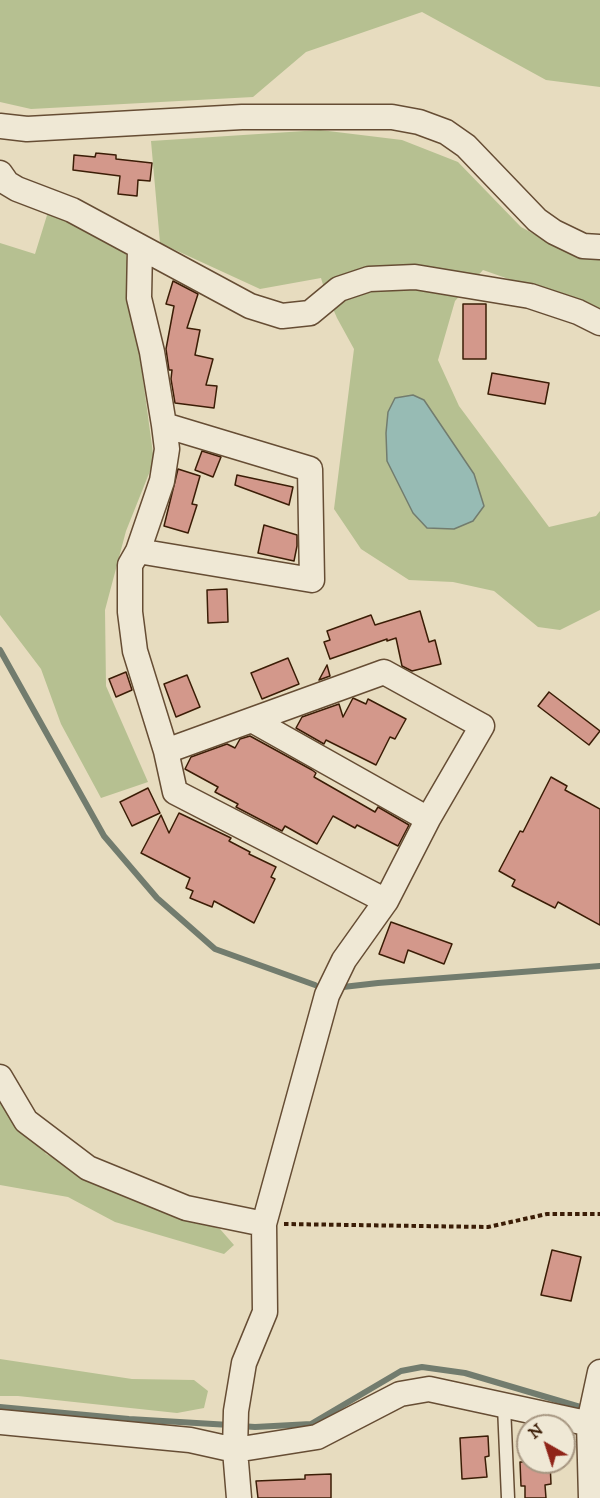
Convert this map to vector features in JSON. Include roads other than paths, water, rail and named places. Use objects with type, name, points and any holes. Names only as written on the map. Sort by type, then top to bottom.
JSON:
[{"type":"street","points":[[0,126],[27,129],[242,117],[392,117],[419,122],[446,132],[466,146],[537,220],[554,232],[583,246],[600,248]]},
{"type":"street","points":[[0,173],[7,183],[17,189],[72,210],[250,306],[282,316],[309,313],[339,289],[369,279],[415,276],[530,296],[578,312],[600,323]]},
{"type":"street","points":[[140,248],[139,298],[152,352],[167,449],[162,481],[138,552],[130,565],[130,612],[135,651],[166,751],[175,792],[386,901]]},
{"type":"street","points":[[138,552],[312,580],[310,470],[164,425]]},
{"type":"street","points":[[166,751],[384,672],[483,726],[428,819],[386,901],[344,960],[327,995],[264,1224],[265,1312],[244,1363],[235,1432],[239,1498]]},
{"type":"street","points":[[252,720],[428,819]]},
{"type":"street","points":[[0,1077],[26,1121],[88,1168],[186,1208],[264,1224]]},
{"type":"street","points":[[591,1498],[594,1412],[600,1372]]},
{"type":"street","points":[[0,1422],[190,1440],[235,1432],[317,1437],[400,1394],[429,1389],[504,1406],[594,1412]]},
{"type":"lane","points":[[504,1406],[508,1498]]},
{"type":"water","points":[[413,395],[424,400],[474,474],[484,506],[473,521],[454,529],[427,528],[413,513],[387,461],[388,412],[395,398]]},
{"type":"waterway","points":[[0,650],[104,836],[157,898],[215,949],[315,985]]},
{"type":"waterway","points":[[343,987],[600,966]]},
{"type":"waterway","points":[[240,1426],[311,1424],[401,1371],[422,1367],[465,1373],[587,1409]]},
{"type":"waterway","points":[[0,1407],[129,1419],[230,1425]]}]
